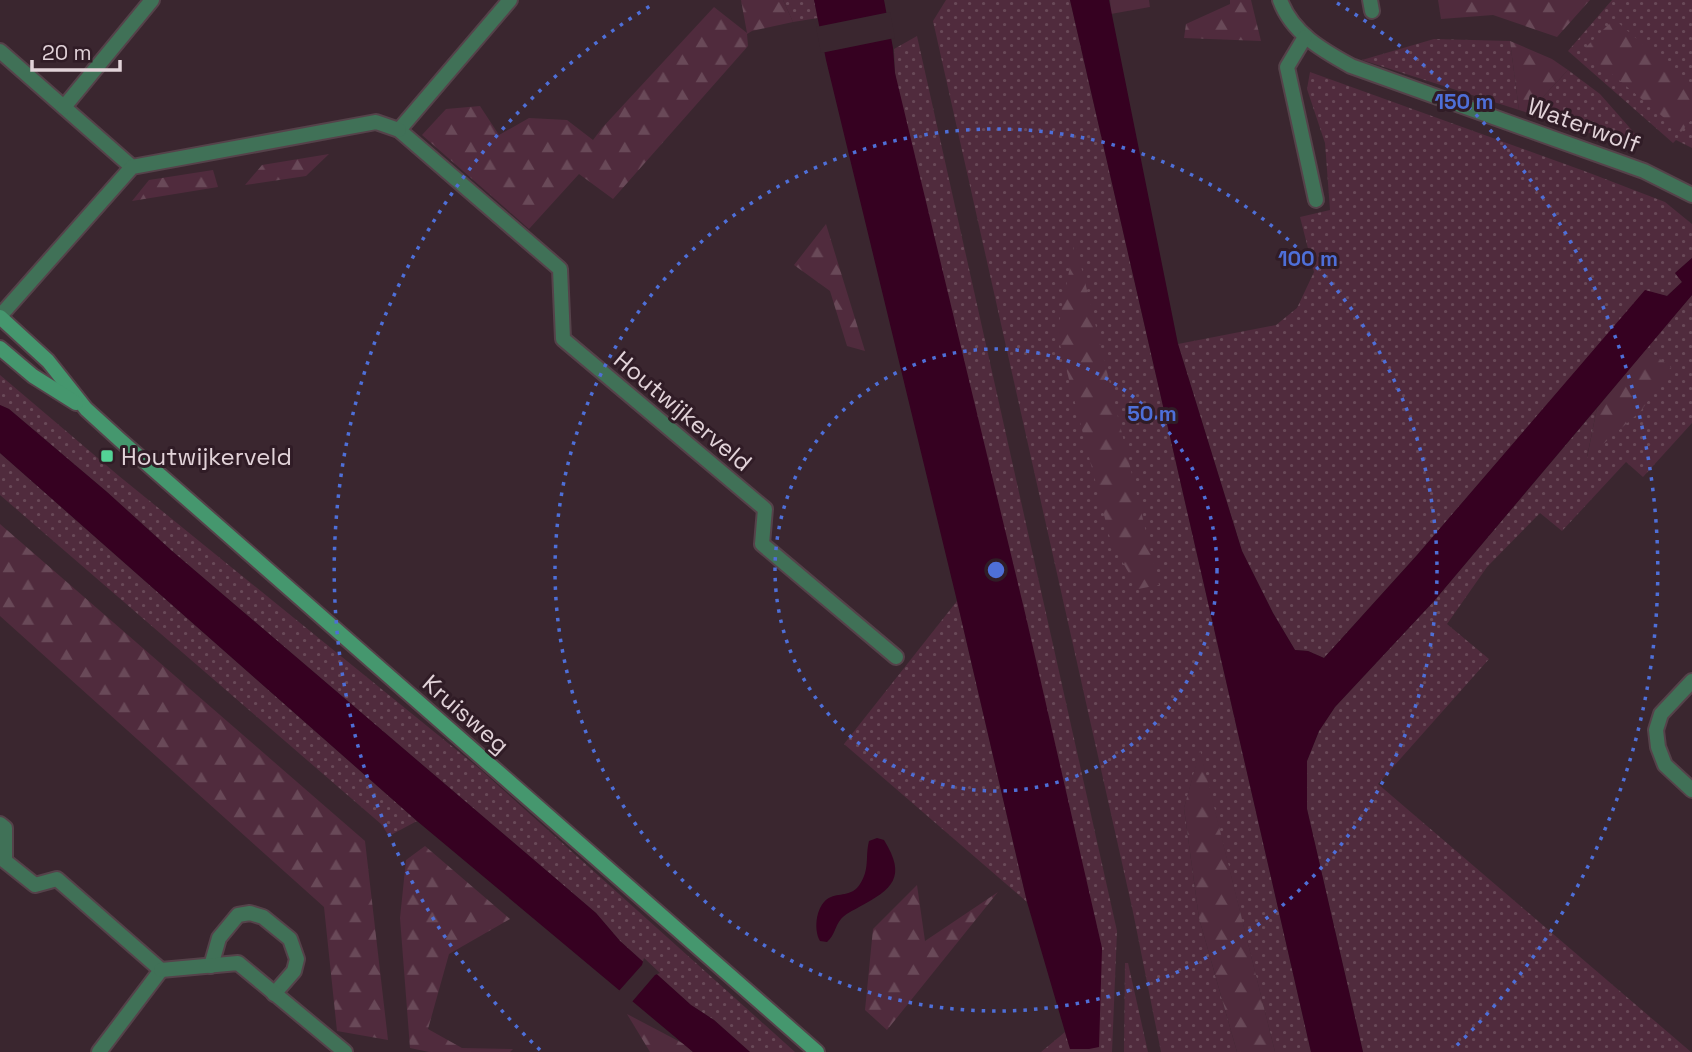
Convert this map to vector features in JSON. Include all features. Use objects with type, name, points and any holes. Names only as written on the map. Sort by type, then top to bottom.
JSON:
[{"type":"street","points":[[64,107],[152,0]]},
{"type":"street","points":[[0,317],[132,167],[376,122],[399,130],[510,0]]},
{"type":"street","name":"Waterwolf","points":[[1280,0],[1305,37],[1350,66],[1644,171],[1692,195]]},
{"type":"street","points":[[1305,37],[1287,66],[1316,200]]},
{"type":"street","points":[[0,51],[132,167]]},
{"type":"street","name":"Houtwijkerveld","points":[[399,130],[560,269],[563,340],[765,509],[762,544],[896,657]]},
{"type":"street","name":"Kruisweg","points":[[0,317],[48,361],[86,409]]},
{"type":"street","name":"Kruisweg","points":[[0,348],[33,376],[86,409],[817,1052]]},
{"type":"street","points":[[1692,681],[1661,714],[1656,730],[1658,747],[1665,765],[1692,790]]},
{"type":"street","points":[[0,824],[5,828],[5,861],[35,885],[57,878],[160,970],[239,963],[345,1052]]},
{"type":"street","points":[[211,966],[219,938],[239,915],[250,913],[262,917],[290,939],[297,958],[293,971],[274,994]]},
{"type":"street","points":[[99,1052],[160,970]]},
{"type":"green space","points":[[741,0],[783,0],[793,22],[747,34],[748,46],[613,199],[579,174],[529,229],[422,135],[446,109],[480,106],[499,135],[529,118],[567,120],[593,140],[714,7],[747,33]]},
{"type":"green space","points":[[783,0],[814,0],[818,18],[793,22]]},
{"type":"green space","points":[[946,0],[1070,0],[1311,1052],[1275,1052],[1200,752],[1184,808],[1199,918],[1237,1052],[1161,1052],[1133,912],[933,21]]},
{"type":"green space","points":[[1110,0],[1149,0],[1150,7],[1111,14]]},
{"type":"green space","points":[[1230,0],[1251,0],[1261,41],[1184,38],[1186,24],[1230,4]]},
{"type":"green space","points":[[1438,0],[1590,0],[1557,37],[1493,15],[1441,19]]},
{"type":"green space","points":[[1612,0],[1692,0],[1692,148],[1676,140],[1673,143],[1568,51]]},
{"type":"green space","points":[[1614,19],[1692,87],[1692,119],[1681,132],[1583,50]]},
{"type":"green space","points":[[917,36],[1117,931],[1112,1052],[1041,1052],[1065,1032],[1070,1049],[895,73],[894,49]]},
{"type":"green space","points":[[1434,39],[1510,41],[1519,110],[1362,60]]},
{"type":"green space","points":[[1510,41],[1552,59],[1568,70],[1528,113],[1519,110]]},
{"type":"green space","points":[[1568,70],[1600,94],[1637,136],[1633,147],[1528,113]]},
{"type":"green space","points":[[1310,72],[1665,202],[1692,224],[1692,258],[1675,273],[1682,282],[1667,296],[1645,291],[1418,554],[1324,658],[1308,651],[1295,650],[1242,551],[1178,344],[1276,325],[1297,308],[1314,272],[1300,217],[1330,210],[1325,143],[1307,89]]},
{"type":"green space","points":[[329,154],[306,176],[245,185],[262,165]]},
{"type":"green space","points":[[213,170],[218,187],[132,201],[149,180]]},
{"type":"green space","points":[[826,224],[865,351],[847,346],[830,291],[794,265]]},
{"type":"green space","points":[[1075,241],[1159,585],[1138,589],[1111,542],[1057,333]]},
{"type":"green space","points":[[1692,295],[1692,423],[1643,477],[1626,462],[1562,531],[1540,513],[1487,567],[1447,624],[1489,659],[1378,784],[1691,1052],[1363,1052],[1307,809],[1307,761],[1319,731],[1335,707],[1434,601],[1597,408],[1587,457],[1670,367],[1646,349]]},
{"type":"green space","points":[[1646,349],[1671,367],[1641,411],[1587,458],[1597,408]]},
{"type":"green space","points":[[0,375],[119,476],[480,769],[795,1052],[750,1052],[714,1020],[691,1005],[620,941],[596,913],[172,551],[107,492],[9,409],[0,405]]},
{"type":"green space","points":[[0,453],[417,821],[389,836],[381,824],[0,495]]},
{"type":"green space","points":[[0,524],[365,841],[388,1040],[337,1031],[324,907],[0,616]]},
{"type":"green space","points":[[957,601],[1027,902],[844,744]]},
{"type":"green space","points":[[1200,750],[1275,1052],[1237,1052],[1199,918],[1184,808]]},
{"type":"green space","points":[[425,846],[510,919],[449,954],[428,1029],[462,1048],[513,1049],[510,1052],[429,1052],[410,1048],[400,918],[406,860]]},
{"type":"green space","points":[[917,885],[925,941],[998,892],[887,1030],[865,1010],[873,929]]},
{"type":"green space","points":[[1125,963],[1128,963],[1148,1052],[1124,1052]]},
{"type":"green space","points":[[627,1014],[684,1044],[693,1052],[650,1052]]},
{"type":"shaded area","points":[[814,0],[884,0],[895,73],[1026,617],[1102,948],[1099,1047],[1070,1049],[1027,902],[826,60]]},
{"type":"shaded area","points":[[1070,0],[1109,0],[1178,344],[1242,551],[1295,650],[1308,651],[1324,658],[1418,554],[1645,290],[1667,296],[1682,282],[1675,273],[1692,258],[1692,295],[1434,601],[1335,707],[1319,731],[1307,761],[1307,809],[1363,1052],[1311,1052]]},
{"type":"shaded area","points":[[0,405],[9,409],[107,492],[172,551],[596,913],[620,941],[691,1005],[714,1020],[750,1052],[693,1052],[417,821],[0,453]]},
{"type":"shaded area","points":[[877,838],[884,840],[891,853],[895,864],[893,881],[880,894],[843,917],[827,942],[820,941],[816,923],[819,910],[831,897],[857,888],[865,873],[869,841]]},
{"type":"pier","points":[[890,12],[895,38],[821,53],[816,27]]},
{"type":"pier","points":[[644,958],[660,973],[655,975],[631,1003],[618,992],[642,965]]},
{"type":"place","name":"Houtwijkerveld","points":[[107,456]]}]
